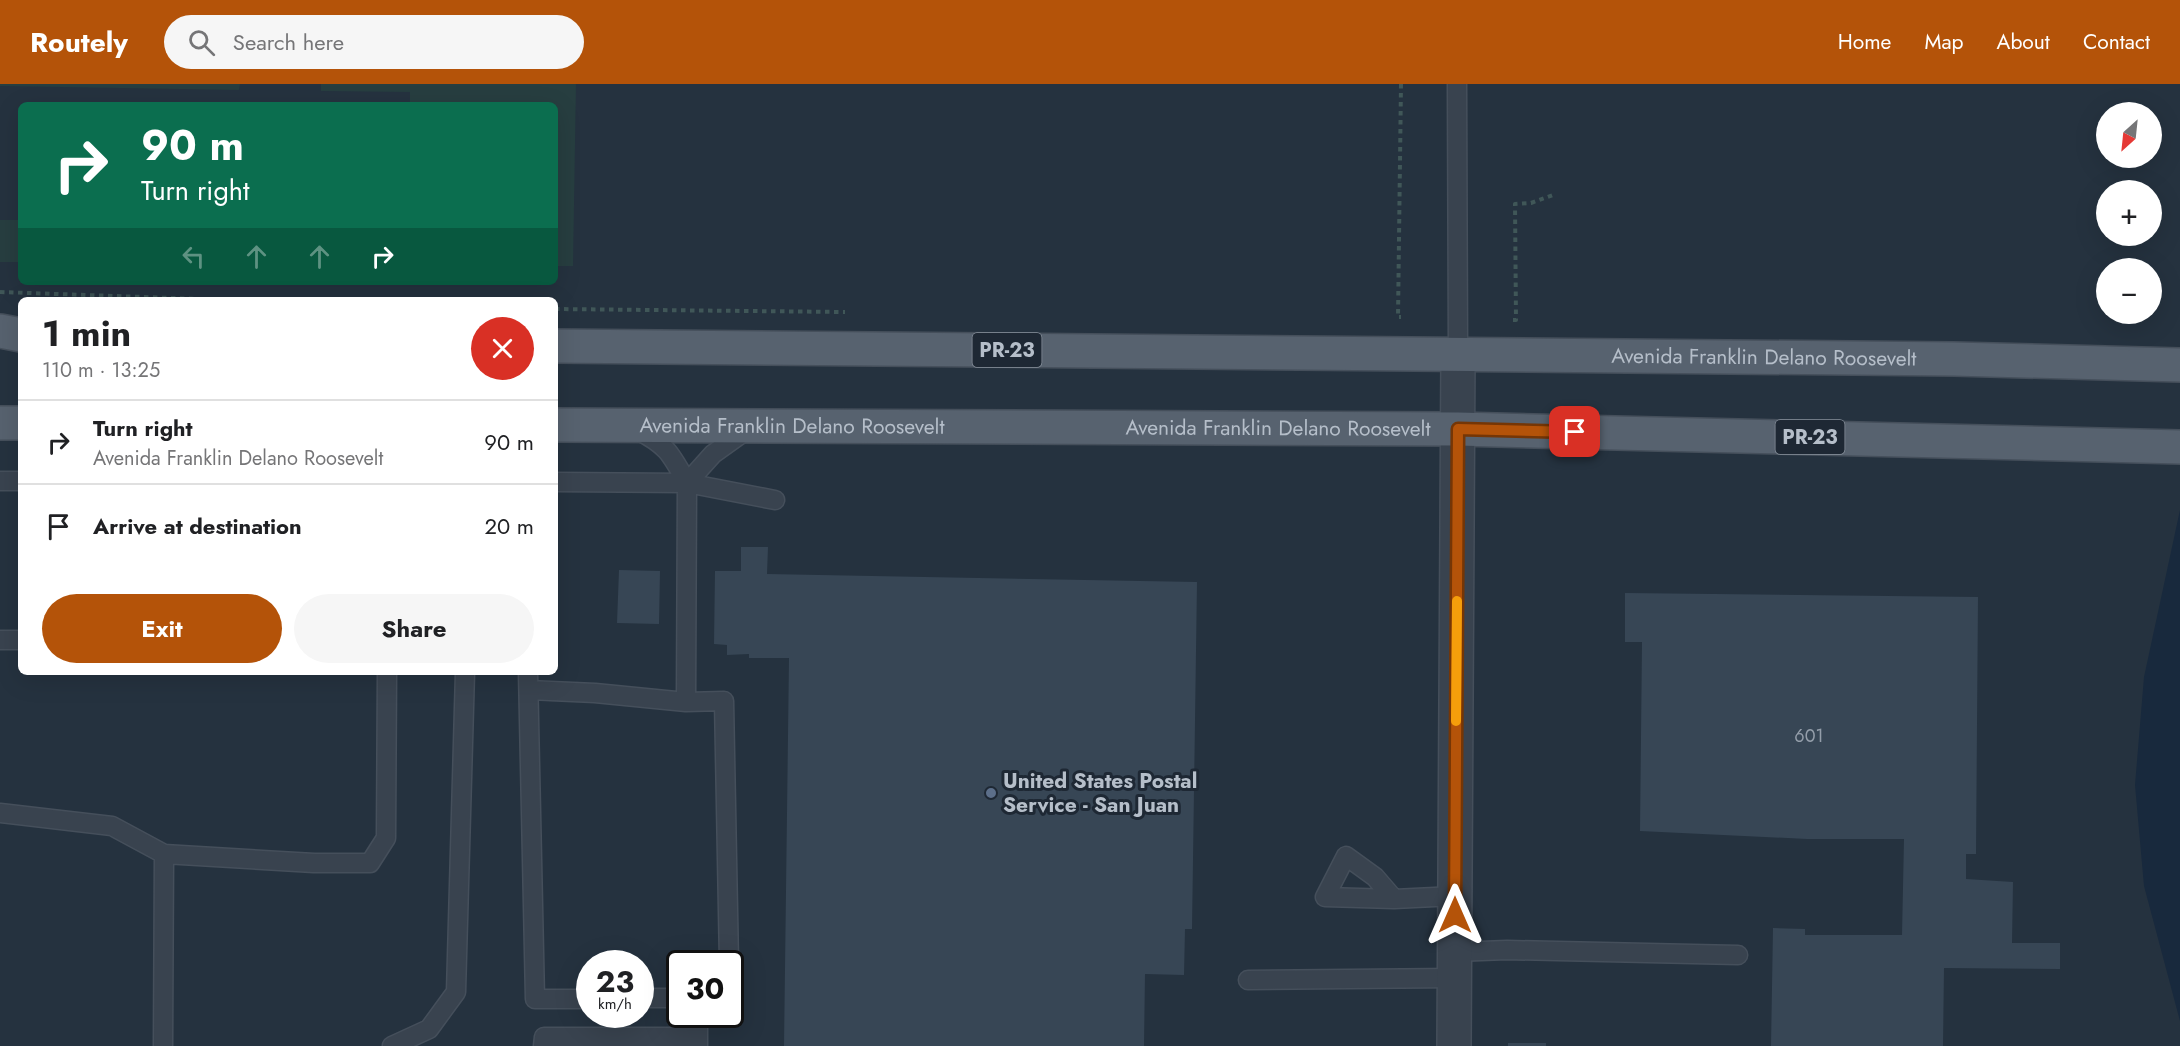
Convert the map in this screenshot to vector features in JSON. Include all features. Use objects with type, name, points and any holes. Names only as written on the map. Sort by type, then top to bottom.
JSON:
[{"type":"main road","points":[[0,331],[18,334]]},
{"type":"main road","points":[[0,340],[18,340]]},
{"type":"main road","name":"Avenida Franklin Delano Roosevelt","points":[[558,346],[1954,359],[2167,365]]},
{"type":"main road","points":[[0,423],[18,423]]},
{"type":"main road","name":"Avenida Franklin Delano Roosevelt","points":[[558,425],[1458,429],[2171,447]]},
{"type":"street","points":[[1454,1046],[1458,355]]},
{"type":"lane","points":[[1457,84],[1458,355]]},
{"type":"lane","points":[[628,425],[657,440],[672,455],[687,483],[686,702]]},
{"type":"lane","points":[[687,483],[713,454],[733,438],[755,425]]},
{"type":"lane","points":[[0,481],[18,481]]},
{"type":"lane","points":[[558,482],[687,483],[775,500]]},
{"type":"lane","points":[[0,640],[18,640]]},
{"type":"lane","points":[[0,813],[112,826],[164,854],[314,863],[370,863],[386,838],[387,675]]},
{"type":"lane","points":[[392,1046],[429,1029],[456,992],[465,675]]},
{"type":"lane","points":[[576,999],[535,999],[529,681],[595,693],[686,702],[724,701],[729,950]]},
{"type":"lane","points":[[163,1046],[164,854]]},
{"type":"lane","points":[[1394,899],[1375,877],[1346,856],[1325,897],[1394,899],[1455,897]]},
{"type":"lane","points":[[1248,980],[1455,965],[1507,950],[1738,955]]},
{"type":"lane","points":[[543,1046],[544,1036],[698,1042]]},
{"type":"path","points":[[0,292],[144,297]]},
{"type":"green space","points":[[0,84],[240,84],[239,90],[0,86]]},
{"type":"green space","points":[[321,84],[576,84],[573,266],[558,266],[558,102],[410,102],[410,92],[321,91]]},
{"type":"green space","points":[[0,220],[18,220],[18,262],[0,262]]},
{"type":"water","points":[[2180,510],[2180,1021],[2144,886],[2135,785],[2144,677]]},
{"type":"building","name":"United States Postal Service - San Juan","points":[[741,547],[768,547],[767,574],[1197,582],[1192,929],[1185,929],[1184,975],[1145,974],[1144,1046],[784,1046],[789,658],[749,658],[749,654],[727,655],[727,645],[714,644],[715,571],[741,571]]},
{"type":"building","points":[[619,570],[660,571],[659,624],[617,623]]},
{"type":"building","points":[[1625,593],[1978,597],[1976,854],[1966,854],[1966,879],[2013,882],[2012,943],[2060,943],[2060,969],[1944,968],[1943,1046],[1771,1046],[1773,928],[1805,929],[1805,935],[1902,935],[1904,839],[1807,839],[1640,831],[1642,642],[1625,642]]},
{"type":"building","points":[[1508,1043],[1546,1043],[1546,1046],[1508,1046]]},
{"type":"slow traffic","points":[[1456,721],[1457,601]]},
{"type":"place","name":"United States Postal Service - San Juan","points":[[991,793]]},
{"type":"route","points":[[1455,915],[1458,429],[1575,432]]}]
